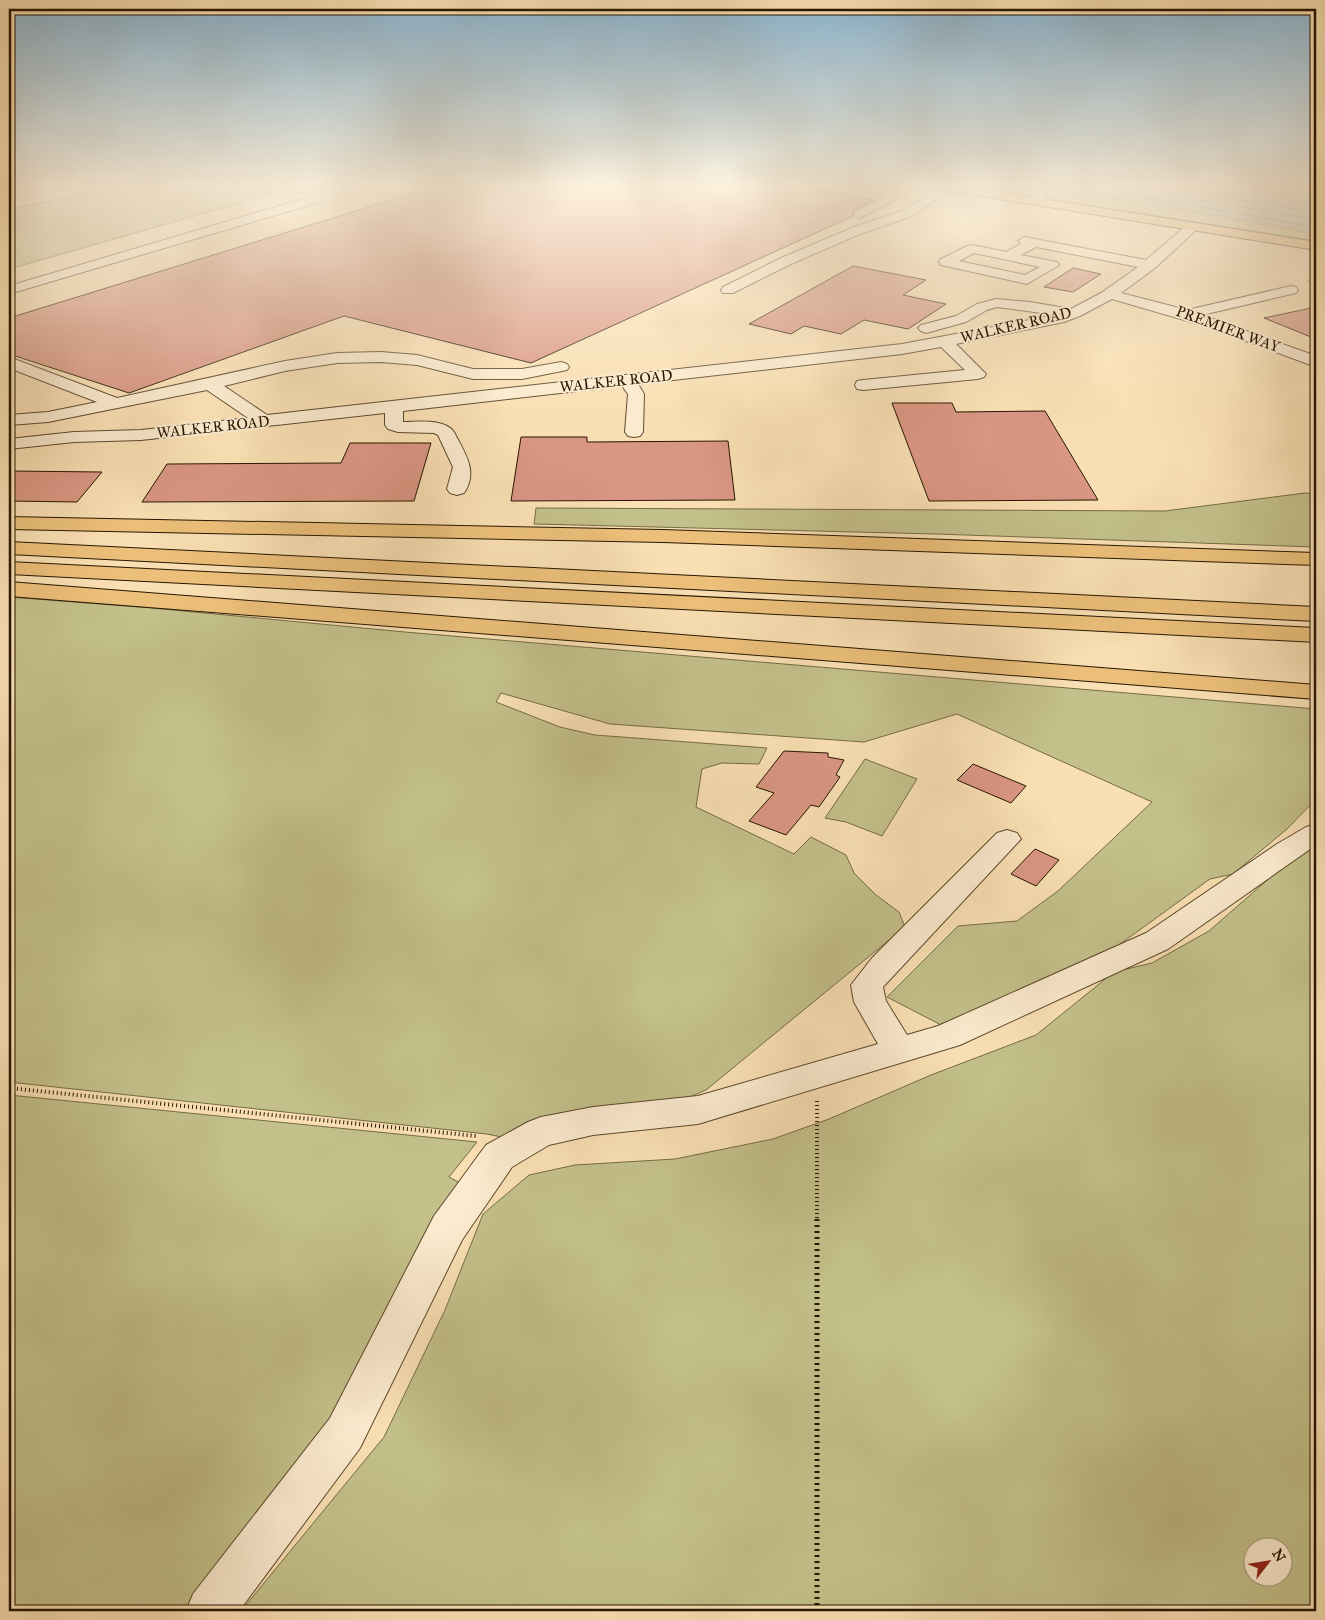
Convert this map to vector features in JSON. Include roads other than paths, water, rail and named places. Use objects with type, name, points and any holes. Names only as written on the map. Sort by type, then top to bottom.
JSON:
[{"type":"main road","points":[[9,523],[664,536],[1316,559]]},
{"type":"main road","points":[[9,548],[1316,614]]},
{"type":"main road","points":[[9,568],[1316,635]]},
{"type":"main road","points":[[9,589],[1316,692]]},
{"type":"street","points":[[9,290],[106,262]]},
{"type":"street","points":[[728,290],[785,262]]},
{"type":"street","points":[[947,262],[1027,280],[1052,265],[1062,262]]},
{"type":"street","points":[[971,268],[987,262]]},
{"type":"street","points":[[998,274],[1019,262]]},
{"type":"street","points":[[1036,262],[1052,265]]},
{"type":"street","points":[[1074,262],[1104,268]]},
{"type":"street","points":[[1137,262],[1150,264]]},
{"type":"street","name":"WALKER ROAD","points":[[9,444],[77,444],[141,435],[902,349],[1040,323],[1074,314],[1108,294],[1153,262]]},
{"type":"street","points":[[1188,315],[1219,306],[1292,290]]},
{"type":"street","points":[[984,294],[996,303]]},
{"type":"street","name":"PREMIER WAY","points":[[1108,294],[1167,308],[1237,330],[1316,362]]},
{"type":"street","points":[[908,330],[938,326],[961,319],[982,307],[996,303],[1030,306],[1074,314]]},
{"type":"street","points":[[862,385],[978,374],[945,342]]},
{"type":"street","points":[[9,420],[48,417],[210,384],[285,366],[337,358],[381,357],[418,360],[474,374],[522,374],[561,367]]},
{"type":"street","points":[[9,362],[115,403]]},
{"type":"street","points":[[627,380],[636,394],[634,432]]},
{"type":"street","points":[[210,384],[264,422]]},
{"type":"street","points":[[394,407],[394,425],[398,427],[438,428],[445,432],[462,467],[457,489]]},
{"type":"street","points":[[210,1611],[344,1434],[448,1228],[499,1156],[541,1132],[593,1121],[698,1110],[948,1036],[1157,941],[1316,833]]},
{"type":"street","points":[[899,1051],[870,1002],[867,985],[883,966],[1007,839]]}]
